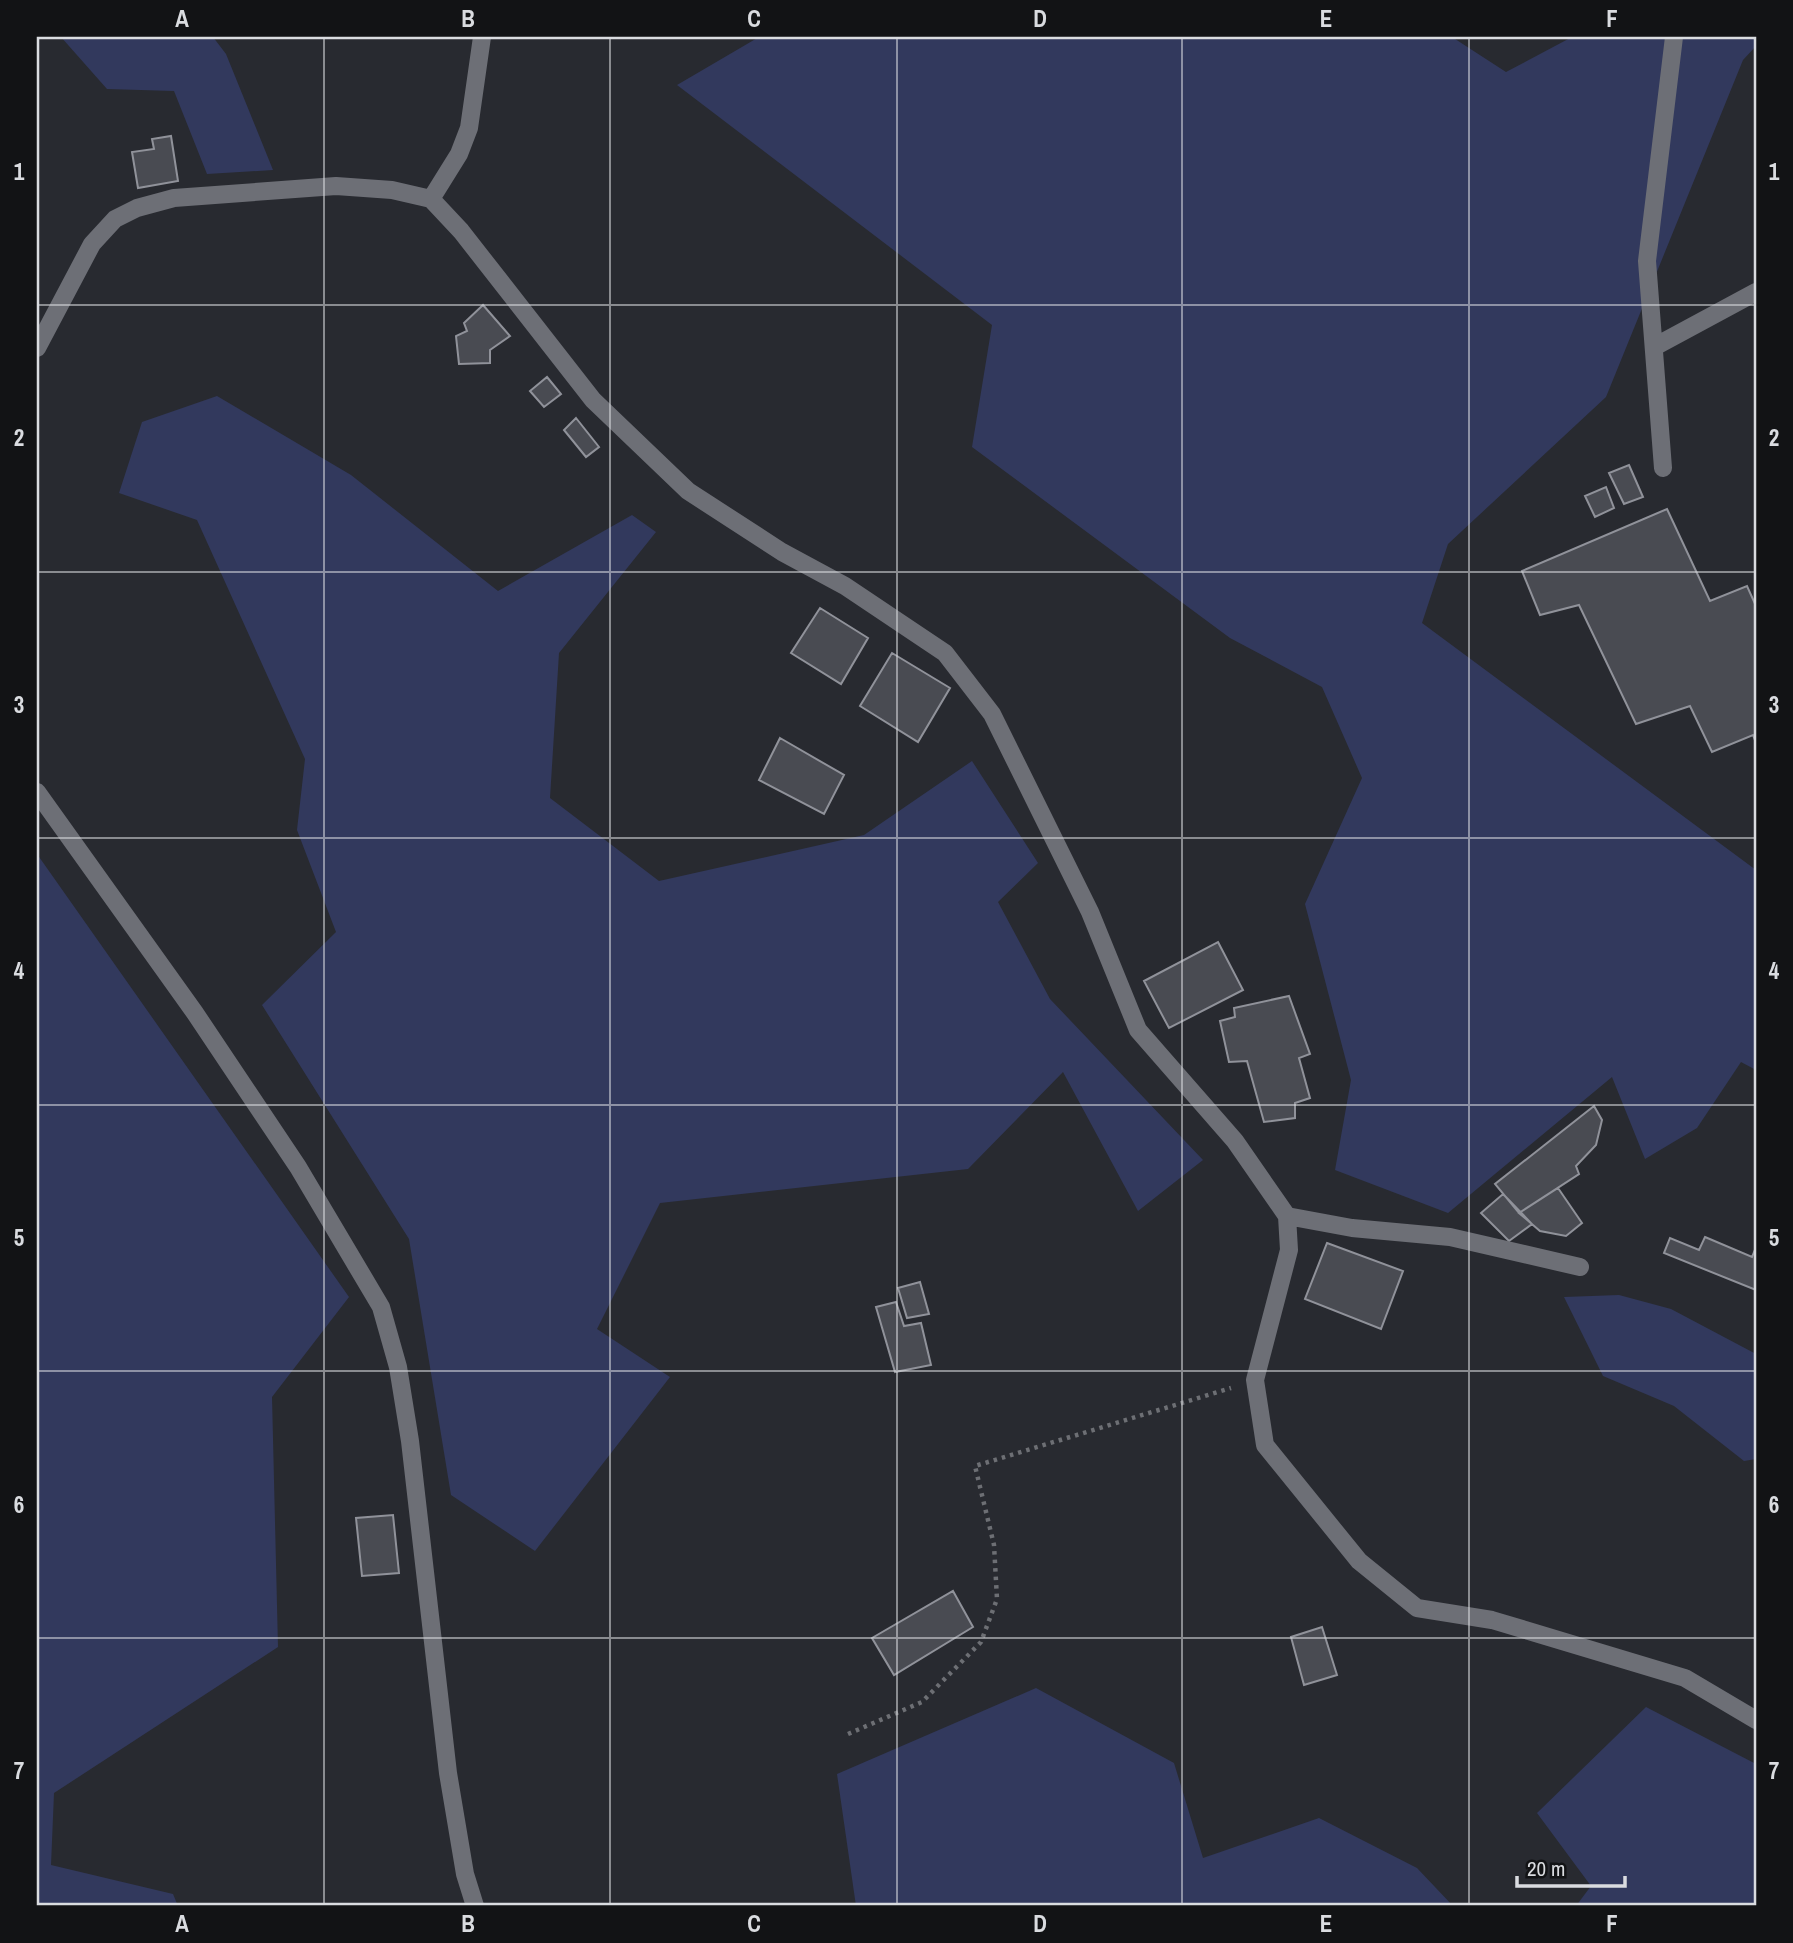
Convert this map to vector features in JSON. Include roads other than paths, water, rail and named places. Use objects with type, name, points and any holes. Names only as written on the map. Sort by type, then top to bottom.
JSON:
[{"type":"street","points":[[431,200],[459,154],[469,128],[482,37]]},
{"type":"street","points":[[1663,468],[1647,261],[1674,37]]},
{"type":"street","points":[[37,348],[92,244],[115,219],[137,208],[174,198],[336,186],[392,190],[431,200],[461,231],[593,400],[688,491],[782,552],[845,586],[945,653],[992,714],[1090,912],[1138,1030],[1234,1141],[1287,1216],[1289,1250],[1255,1380],[1265,1445],[1359,1561],[1417,1608],[1492,1620],[1685,1678],[1756,1720]]},
{"type":"street","points":[[1654,347],[1756,292]]},
{"type":"street","points":[[37,792],[195,1013],[298,1167],[381,1307],[398,1367],[410,1441],[448,1773],[465,1874],[475,1906]]},
{"type":"street","points":[[1287,1216],[1352,1228],[1450,1237],[1580,1267]]}]
